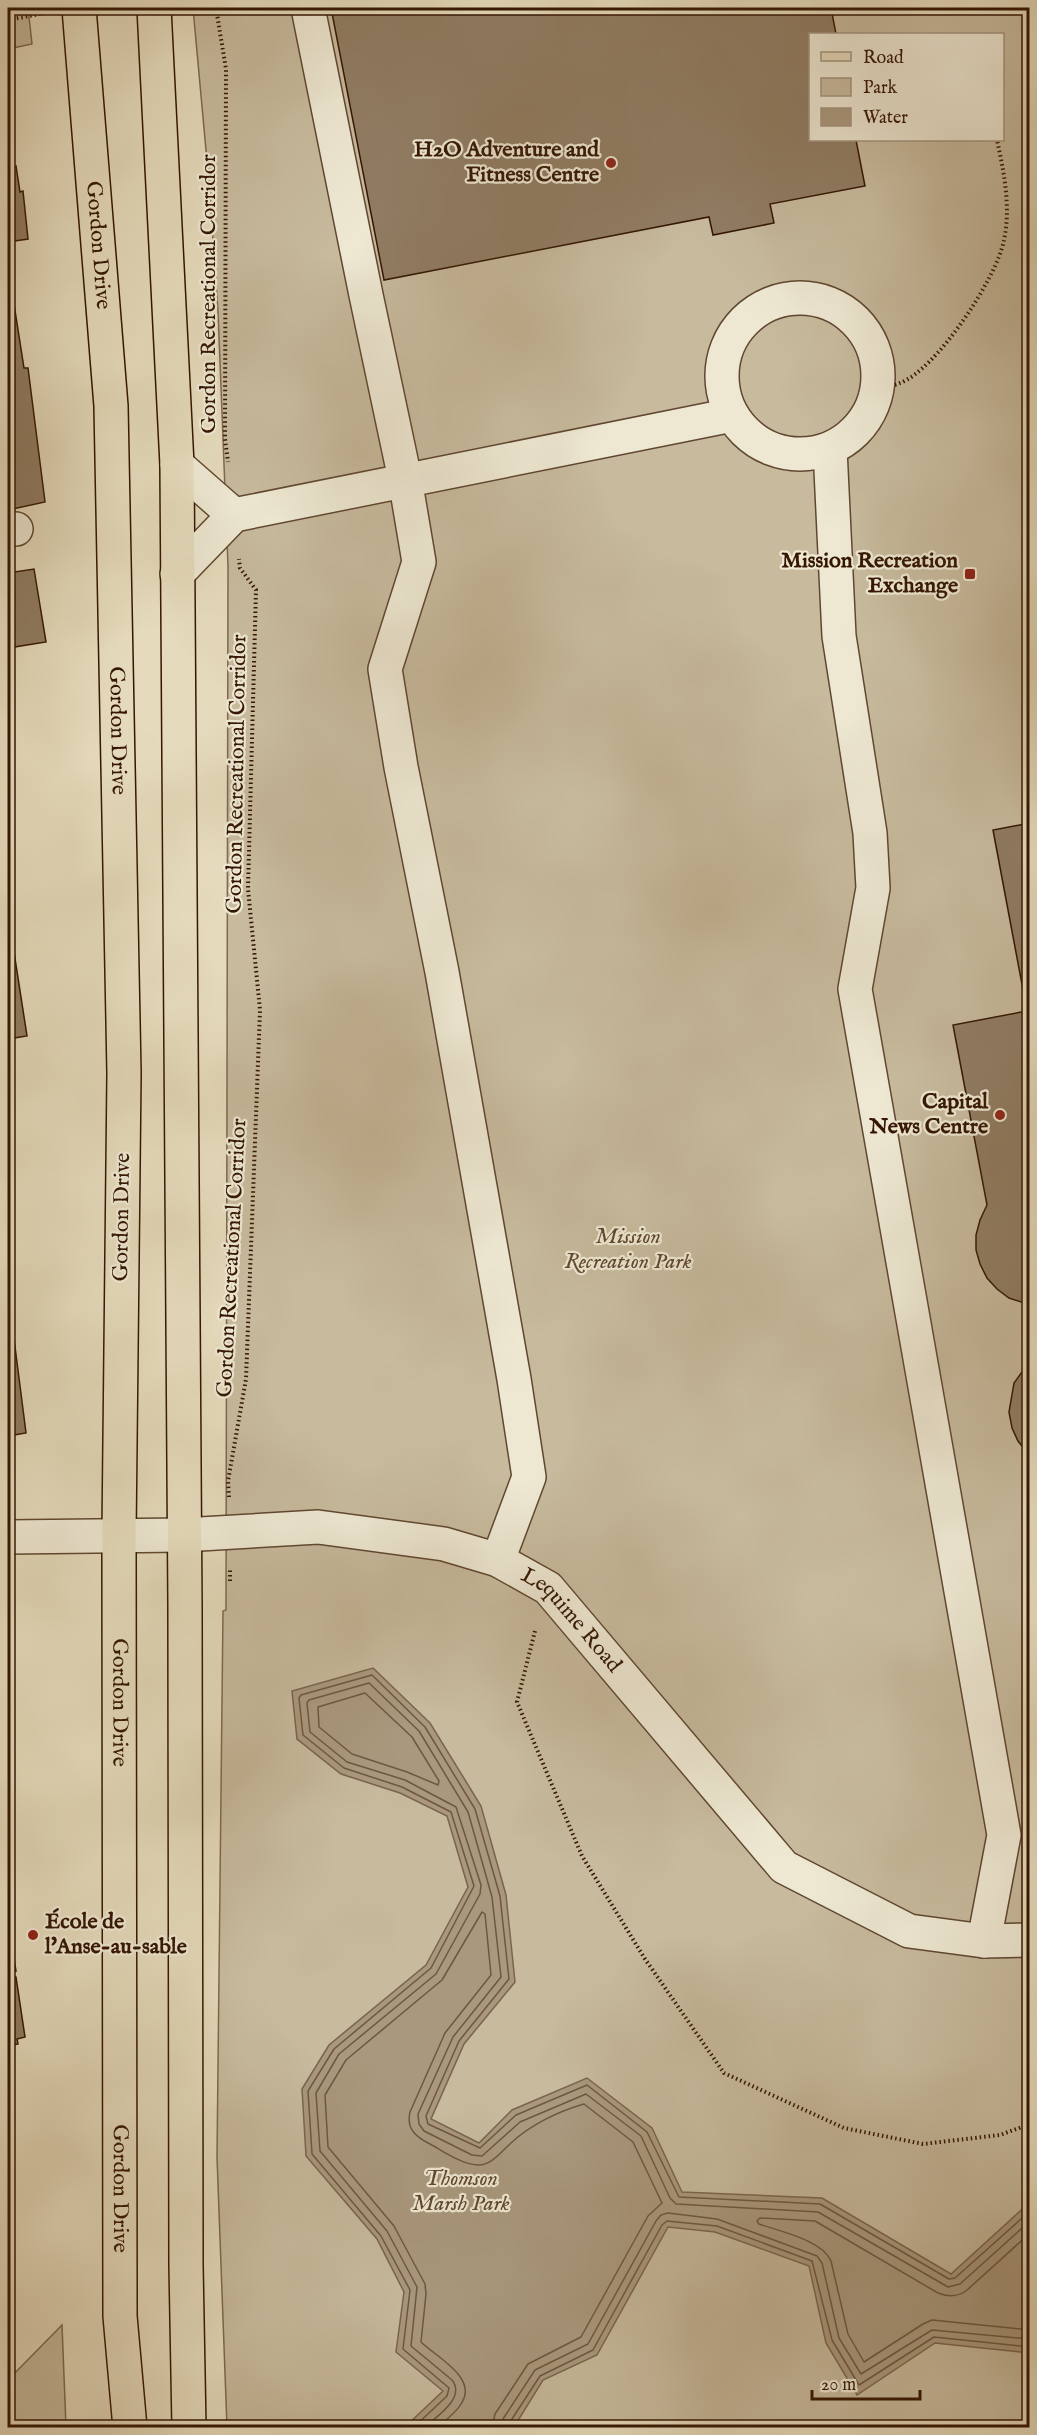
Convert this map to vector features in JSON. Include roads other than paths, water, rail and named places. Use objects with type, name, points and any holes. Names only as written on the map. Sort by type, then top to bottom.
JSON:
[{"type":"main road","name":"Gordon Drive","points":[[79,8],[111,406],[124,1073],[119,1535],[120,2316],[129,2427]]},
{"type":"main road","points":[[154,8],[177,465],[186,2265],[189,2427]]},
{"type":"street","points":[[308,8],[405,480],[419,562],[386,669],[403,778],[442,972],[514,1379],[529,1478],[498,1560]]},
{"type":"street","points":[[802,297],[830,303],[849,314],[868,335],[875,352],[879,378],[870,412],[859,429],[830,449],[794,454],[764,446],[743,430],[732,415],[722,390],[722,367],[730,340],[747,318],[759,310],[785,299],[802,297]]},
{"type":"street","points":[[177,574],[234,515],[732,415]]},
{"type":"street","points":[[830,449],[839,636],[870,833],[873,888],[855,989],[1004,1835],[984,1941]]},
{"type":"street","points":[[177,465],[234,515]]},
{"type":"street","name":"Lequime Road","points":[[8,1537],[183,1535],[318,1527],[444,1544],[498,1560],[548,1588],[784,1867],[909,1931],[984,1941],[1029,1940]]},
{"type":"water","points":[[373,1668],[430,1723],[481,1806],[506,1895],[515,1982],[464,2044],[431,2119],[479,2143],[512,2110],[587,2078],[652,2128],[682,2192],[822,2198],[951,2274],[1029,2203],[1029,2353],[935,2343],[857,2395],[826,2343],[809,2266],[715,2232],[668,2227],[597,2355],[543,2380],[514,2427],[405,2427],[443,2391],[396,2352],[404,2292],[377,2239],[306,2156],[302,2089],[329,2045],[426,1965],[468,1887],[447,1816],[400,1793],[341,1774],[297,1739],[292,1691]]},
{"type":"place","name":"H2O Adventure and Fitness Centre","points":[[611,163]]},
{"type":"place","name":"Mission Recreation Exchange","points":[[970,574]]},
{"type":"place","name":"Capital News Centre","points":[[1000,1115]]},
{"type":"place","name":"École de l'Anse-au-sable","points":[[33,1935]]},
{"type":"park label","name":"Mission Recreation Park","points":[[628,1250]]},
{"type":"park label","name":"Thomson Marsh Park","points":[[461,2192]]}]
